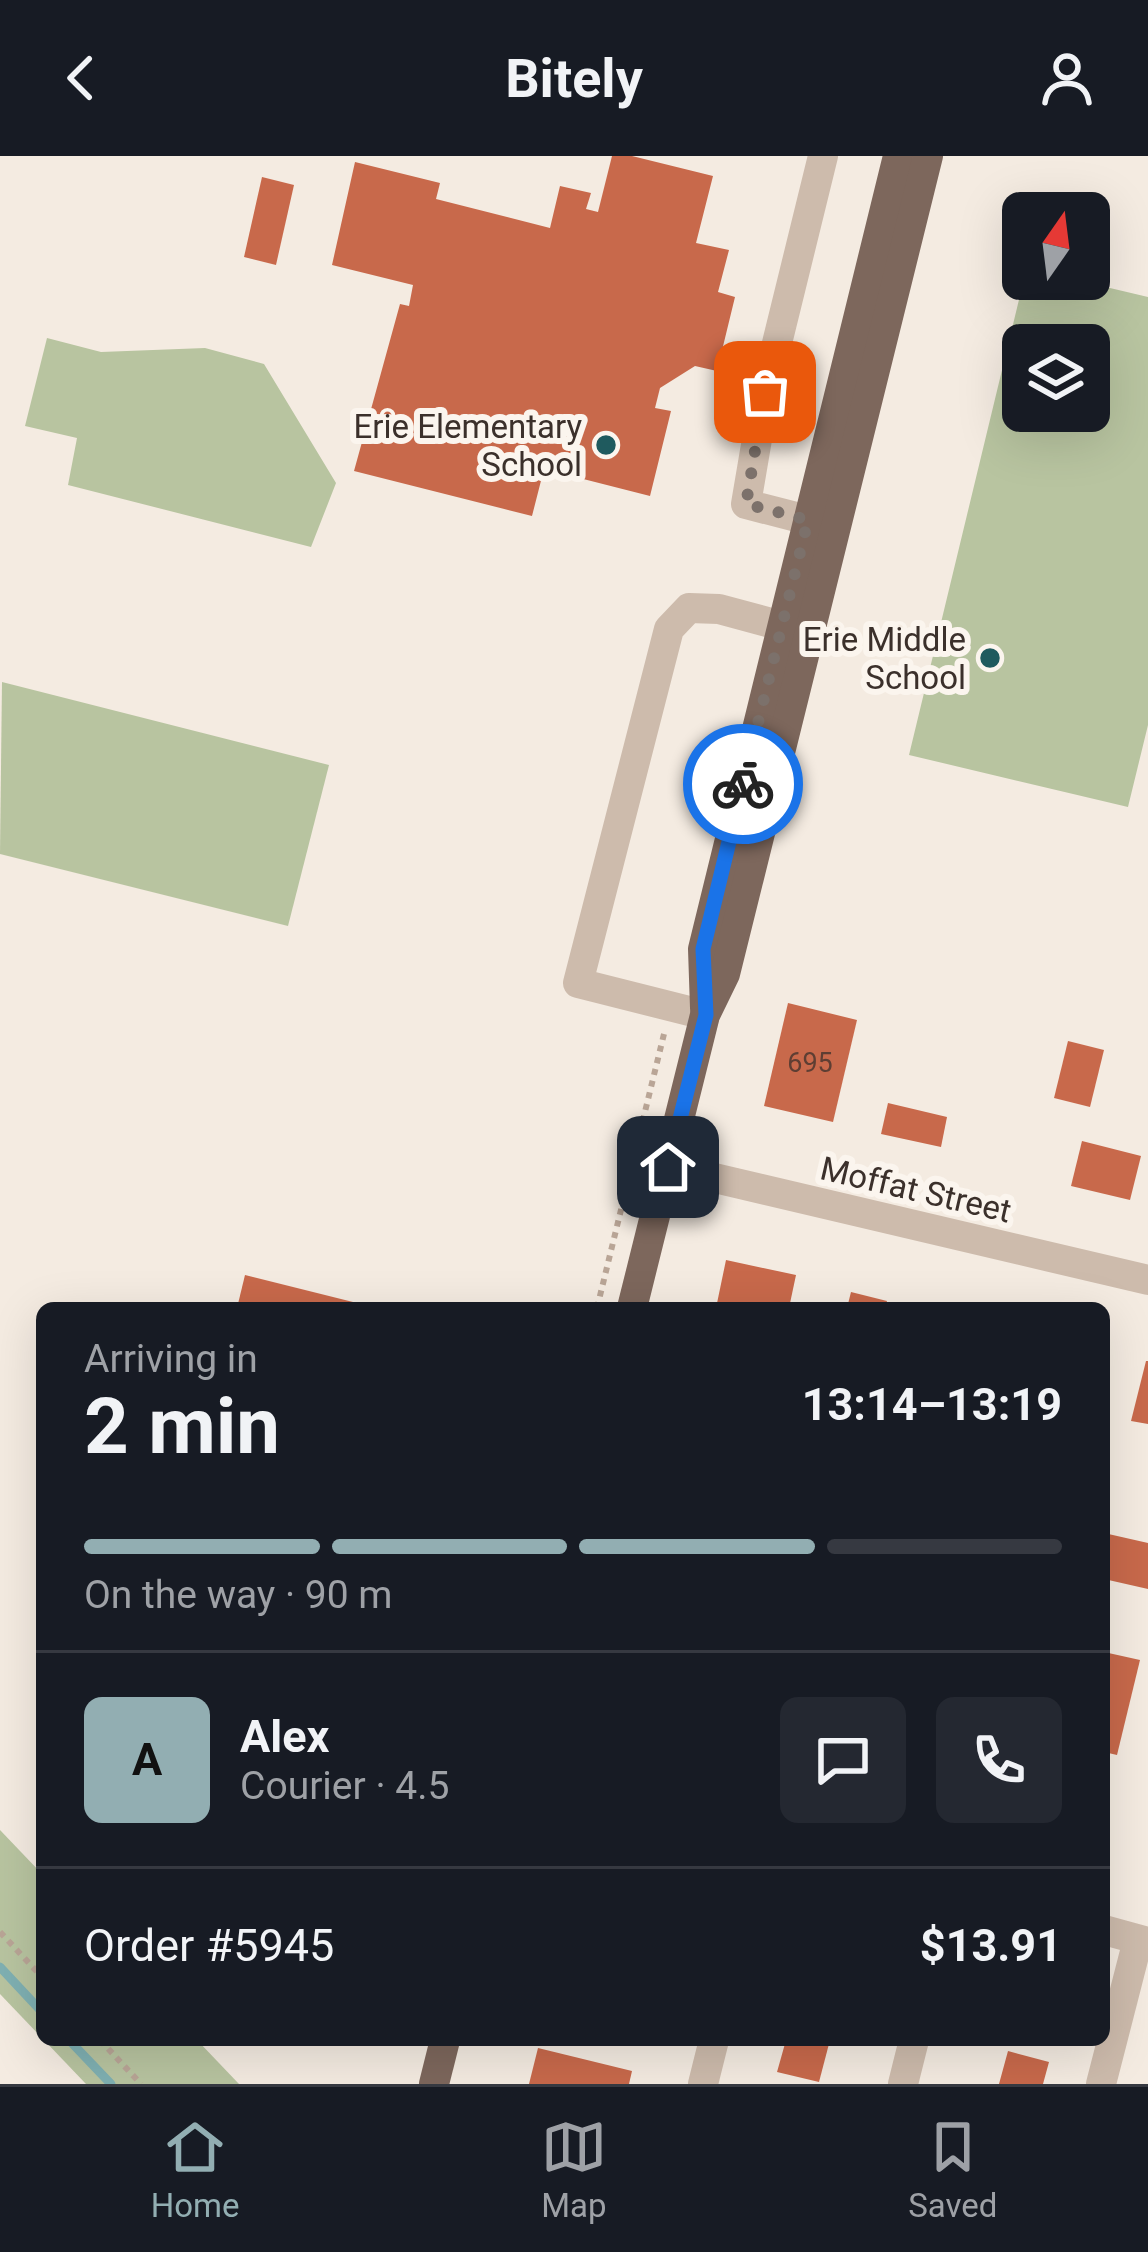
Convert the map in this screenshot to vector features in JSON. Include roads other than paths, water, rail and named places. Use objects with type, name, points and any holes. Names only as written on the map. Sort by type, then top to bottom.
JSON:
[{"type":"main road","points":[[706,1015],[703,949],[898,156]]},
{"type":"main road","points":[[634,1302],[706,1015],[725,974],[928,156]]},
{"type":"main road","points":[[434,2084],[444,2046]]},
{"type":"street","points":[[808,520],[746,504],[765,392],[823,156]]},
{"type":"street","points":[[706,1015],[578,983],[669,628],[689,608],[719,610],[782,626]]},
{"type":"street","name":"Moffat Street","points":[[668,1167],[1148,1280]]},
{"type":"street","points":[[1101,2084],[1143,1941],[1110,1932]]},
{"type":"street","points":[[703,2084],[712,2046]]},
{"type":"street","points":[[903,2084],[912,2046]]},
{"type":"waterway","points":[[0,1967],[36,2006]]},
{"type":"waterway","points":[[75,2046],[111,2084]]},
{"type":"place","name":"Erie Elementary School","points":[[606,445]]},
{"type":"place","name":"Erie Middle School","points":[[990,658]]}]
